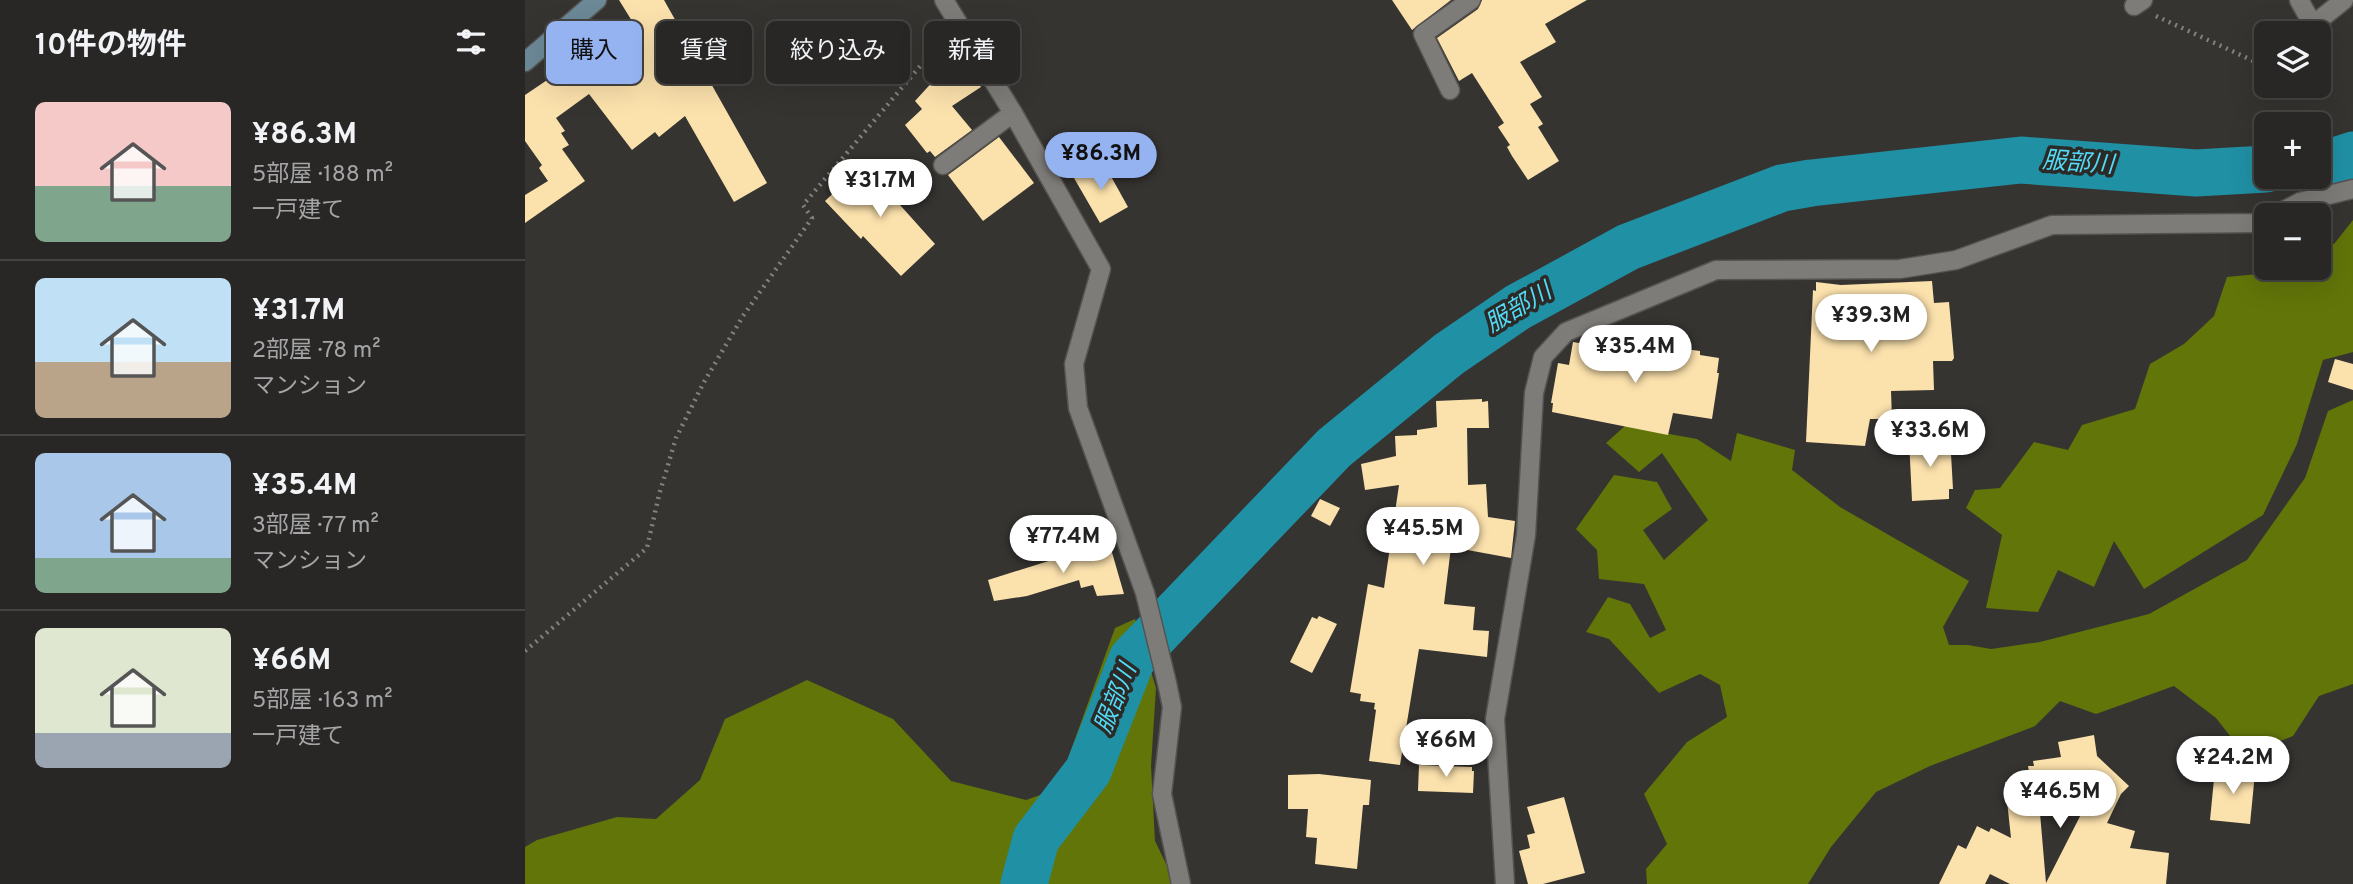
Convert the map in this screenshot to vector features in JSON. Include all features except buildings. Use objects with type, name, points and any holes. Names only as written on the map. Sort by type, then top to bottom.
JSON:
[{"type":"main road","points":[[525,62],[597,0]]},
{"type":"street","points":[[944,0],[1013,113],[1101,269],[1075,363],[1078,408],[1145,593],[1167,682],[1172,707],[1162,794],[1181,884]]},
{"type":"street","points":[[1450,90],[1423,34],[1471,0]]},
{"type":"street","points":[[2299,0],[2313,25],[2343,0]]},
{"type":"street","points":[[943,165],[1013,113]]},
{"type":"street","points":[[2298,203],[2353,189]]},
{"type":"street","points":[[1505,884],[1495,719],[1527,535],[1534,393],[1543,357],[1566,332],[1716,270],[1900,269],[1957,260],[2052,225],[2254,223]]},
{"type":"path","points":[[2139,3],[2254,61]]},
{"type":"path","points":[[525,651],[647,548],[676,438],[704,382],[743,316],[813,218],[803,205],[945,38],[955,19]]},
{"type":"green space","points":[[2353,220],[2353,352],[2323,360],[2297,444],[2263,515],[2144,589],[2114,541],[2094,587],[2058,570],[2038,612],[1986,608],[2002,535],[1966,508],[1975,490],[2000,488],[2034,442],[2068,450],[2082,425],[2135,409],[2150,364],[2184,344],[2214,316],[2227,277],[2254,274],[2254,280],[2331,280],[2331,243],[2334,244]]},
{"type":"green space","points":[[2353,400],[2353,684],[2319,696],[2293,736],[2245,755],[2216,718],[2174,686],[2096,714],[2060,701],[2035,726],[1930,766],[1876,792],[1831,847],[1808,884],[1647,884],[1646,869],[1667,844],[1644,794],[1687,742],[1727,717],[1720,685],[1700,674],[1659,693],[1609,639],[1586,632],[1608,597],[1630,604],[1650,638],[1666,630],[1644,584],[1599,579],[1597,550],[1576,529],[1614,475],[1657,482],[1672,509],[1643,530],[1664,560],[1708,520],[1662,453],[1639,472],[1606,443],[1625,426],[1697,439],[1731,461],[1737,433],[1795,450],[1792,470],[1840,507],[1969,581],[1943,627],[1949,645],[1991,649],[2040,642],[2149,614],[2247,560],[2305,478],[2328,411]]},
{"type":"green space","points":[[1135,619],[1156,688],[1151,766],[1155,841],[1172,876],[1173,884],[525,884],[525,847],[537,840],[617,817],[656,819],[700,780],[725,719],[807,680],[893,719],[951,781],[1026,800],[1057,789],[1115,628]]},
{"type":"waterway","name":"服部川","points":[[2331,162],[2353,155]]},
{"type":"waterway","name":"服部川","points":[[1024,884],[1036,839],[1088,771],[1132,659],[1334,448],[1449,354],[1518,307],[1628,247],[1782,188],[2021,160],[2196,173],[2254,170]]}]
